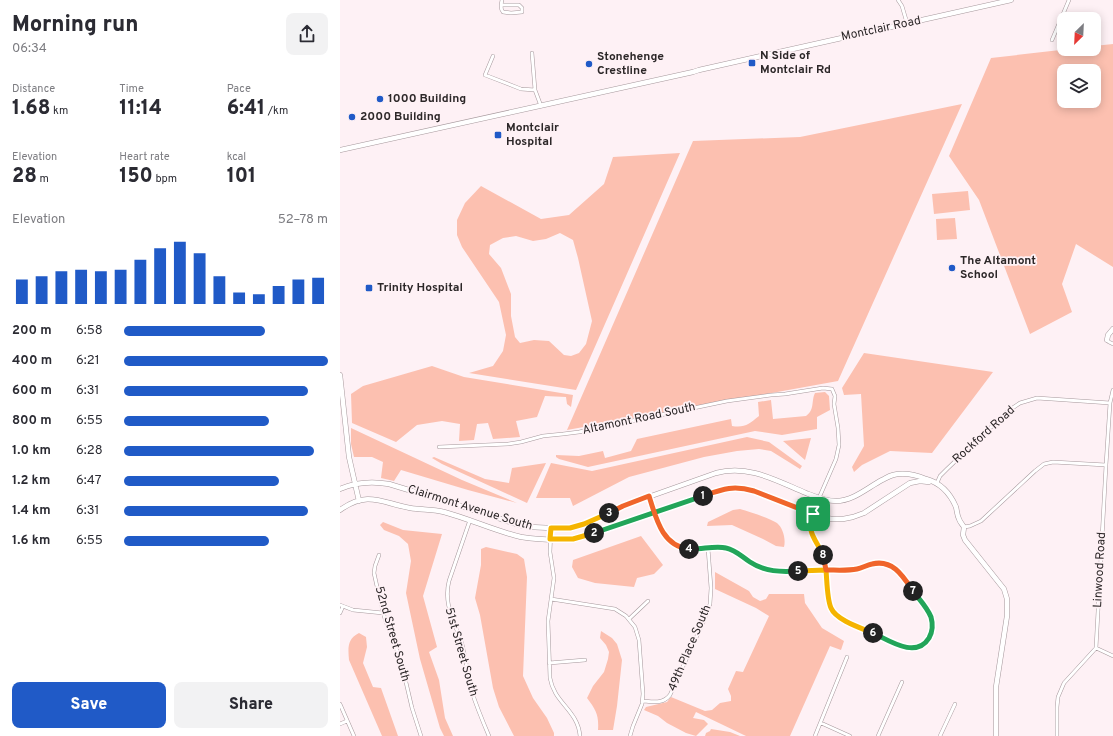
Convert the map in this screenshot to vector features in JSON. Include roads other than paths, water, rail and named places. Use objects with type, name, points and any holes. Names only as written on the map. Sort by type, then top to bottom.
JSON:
[{"type":"street","points":[[501,5],[519,5],[522,8],[522,12],[506,13],[502,11],[501,5],[502,0]]},
{"type":"street","points":[[898,0],[902,6],[907,23]]},
{"type":"street","name":"Montclair Road","points":[[340,150],[1012,0]]},
{"type":"street","points":[[1052,40],[1069,0]]},
{"type":"street","points":[[532,53],[535,90],[540,106]]},
{"type":"street","points":[[492,56],[485,75],[521,89],[535,90]]},
{"type":"street","points":[[1113,329],[1108,334],[1107,340],[1113,344]]},
{"type":"street","points":[[340,375],[349,457],[359,501]]},
{"type":"street","name":"Altamont Road South","points":[[439,447],[514,443],[543,436],[574,433],[727,401],[823,388],[832,389],[835,396],[834,404],[839,445],[836,459],[819,498]]},
{"type":"street","name":"Linwood Road","points":[[1096,648],[1110,403],[1113,390]]},
{"type":"street","name":"Rockford Road","points":[[937,483],[940,476],[980,437],[1008,411],[1020,403],[1037,398],[1110,403]]},
{"type":"street","points":[[964,527],[970,526],[981,520],[1044,464],[1052,462],[1106,465]]},
{"type":"street","name":"Clairmont Avenue South","points":[[340,489],[355,484],[371,482],[389,484],[466,507],[519,525],[530,527],[570,528],[584,524],[649,496],[727,470],[748,471],[759,474],[819,498],[831,501],[848,500],[892,475],[912,475],[937,483],[952,498],[959,519],[964,527],[964,540],[1004,589],[1007,599],[1007,616],[996,687],[996,736]]},
{"type":"street","name":"Clairmont Avenue South","points":[[340,510],[359,501],[369,499],[384,500],[410,508],[444,512],[521,537],[568,540],[733,487],[754,491],[813,514],[832,519],[843,519],[864,513],[910,482],[920,481],[937,483]]},
{"type":"street","points":[[649,496],[663,534],[672,543],[680,548],[729,548],[754,564],[773,571],[784,572],[826,570],[852,570],[876,563],[894,568],[902,575],[930,615],[932,630],[928,639],[923,644],[918,647],[904,647],[839,618],[833,612],[830,604],[826,570],[824,557],[810,530],[810,521],[819,498]]},
{"type":"street","name":"51st Street South","points":[[470,520],[449,581],[447,600],[449,610],[461,642],[475,701],[489,736]]},
{"type":"street","points":[[551,528],[550,556],[554,578],[548,621],[550,678],[553,690],[575,718],[579,727],[580,736]]},
{"type":"street","name":"49th Place South","points":[[643,701],[661,702],[670,695],[705,618],[710,604],[711,588],[708,548]]},
{"type":"street","name":"52nd Street South","points":[[379,555],[374,573],[383,613],[401,661],[412,708],[421,736]]},
{"type":"street","points":[[551,599],[611,608],[623,613],[635,627],[639,640],[643,701],[630,736]]},
{"type":"street","points":[[629,619],[648,601]]},
{"type":"street","points":[[340,613],[342,606],[358,610],[383,613]]},
{"type":"street","points":[[1057,736],[1058,696],[1064,683],[1096,648],[1113,656]]},
{"type":"street","points":[[815,736],[847,657]]},
{"type":"street","points":[[549,663],[586,660]]},
{"type":"street","points":[[878,736],[902,682]]},
{"type":"street","points":[[340,704],[354,736]]},
{"type":"street","points":[[940,736],[955,704]]},
{"type":"street","points":[[340,724],[348,721]]},
{"type":"street","points":[[821,723],[850,736]]},
{"type":"place","name":"N Side of Montclair Rd","points":[[752,63]]},
{"type":"place","name":"Stonehenge Crestline","points":[[589,64]]},
{"type":"place","name":"1000 Building","points":[[380,99]]},
{"type":"place","name":"2000 Building","points":[[352,117]]},
{"type":"place","name":"Montclair Hospital","points":[[498,135]]},
{"type":"place","name":"The Altamont School","points":[[952,268]]},
{"type":"place","name":"Trinity Hospital","points":[[369,288]]}]
